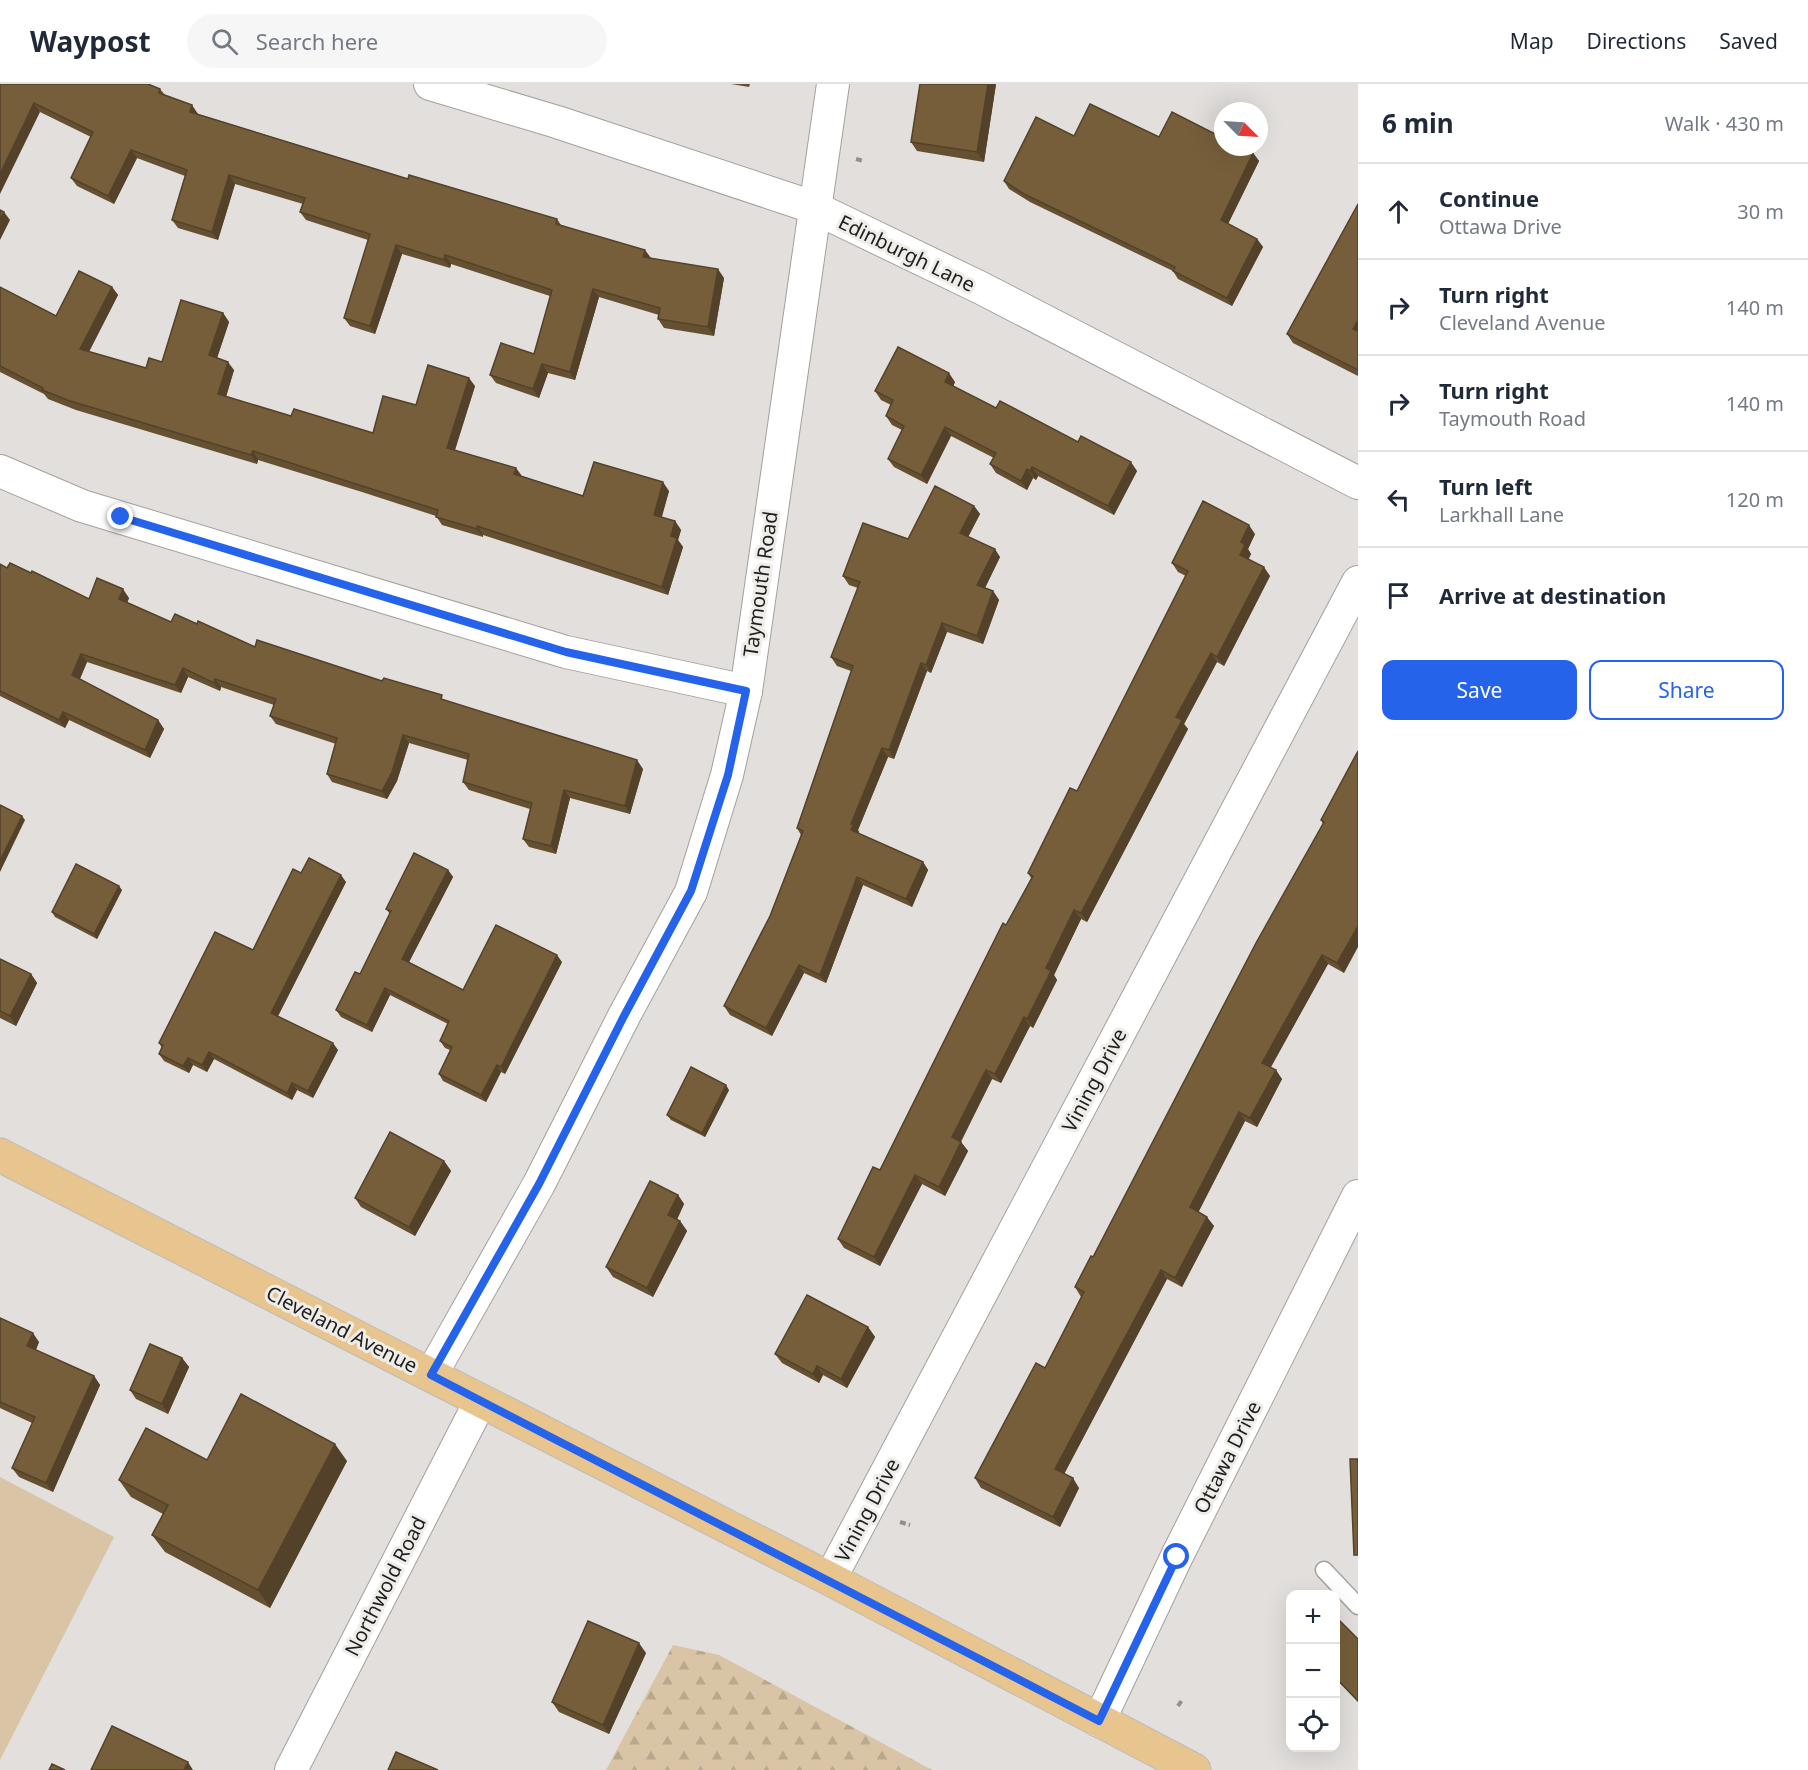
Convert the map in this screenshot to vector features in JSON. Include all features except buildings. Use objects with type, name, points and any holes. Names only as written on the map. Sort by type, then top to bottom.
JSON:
[{"type":"main road","name":"Cleveland Avenue","points":[[0,1155],[830,1579],[1194,1770]]},
{"type":"street","name":"Edinburgh Lane","points":[[430,84],[557,122],[813,207],[981,288],[1358,483]]},
{"type":"street","name":"Taymouth Road","points":[[431,1375],[539,1184],[624,1016],[691,891],[728,775],[746,691],[813,207],[833,84]]},
{"type":"street","points":[[0,471],[82,506],[566,652],[746,691]]},
{"type":"street","name":"Vining Drive","points":[[830,1579],[1358,582]]},
{"type":"street","name":"Ottawa Drive","points":[[1099,1721],[1177,1557],[1358,1196]]},
{"type":"street","name":"Northwold Road","points":[[291,1770],[480,1402]]},
{"type":"lane","points":[[1324,1570],[1358,1606]]},
{"type":"path","points":[[900,1522],[910,1525]]},
{"type":"path","points":[[1178,1706],[1182,1700]]},
{"type":"green space","points":[[0,1477],[114,1537],[0,1760]]},
{"type":"green space","points":[[673,1645],[719,1655],[932,1770],[606,1770]]},
{"type":"route","points":[[121,517],[566,652],[746,691],[728,775],[691,891],[624,1016],[539,1184],[431,1375],[830,1579],[1099,1721],[1177,1557]]}]
